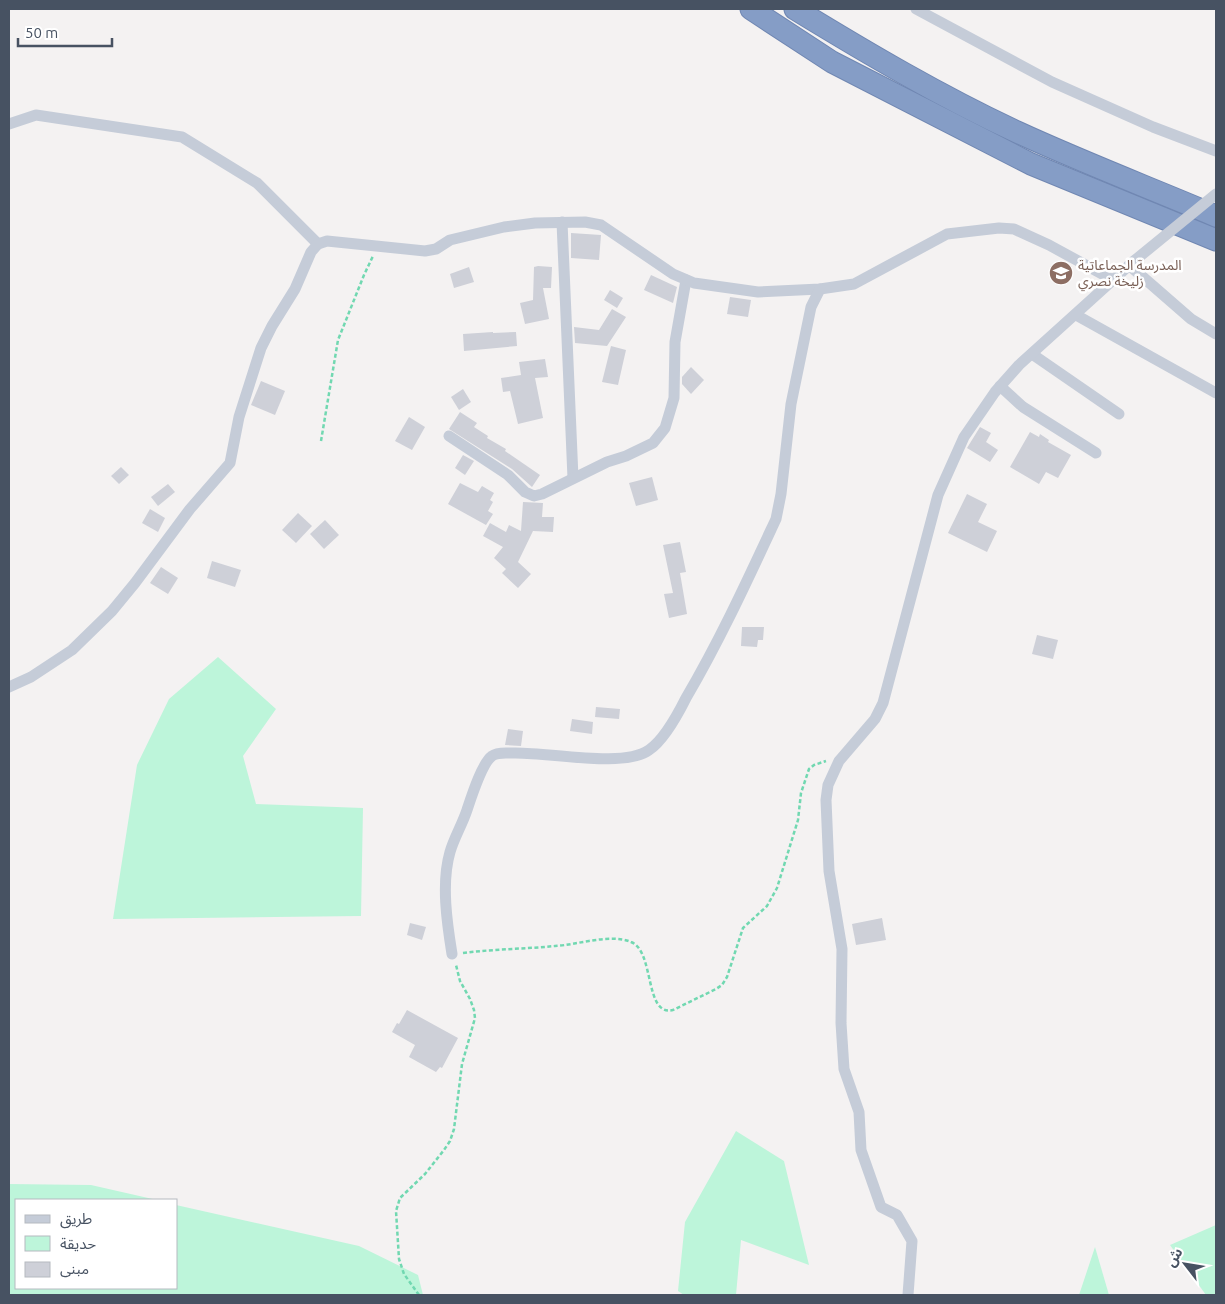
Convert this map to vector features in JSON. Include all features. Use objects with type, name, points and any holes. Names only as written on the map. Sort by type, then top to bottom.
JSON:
[{"type":"highway","points":[[751,9],[832,62],[1031,164],[1216,240]]},
{"type":"highway","points":[[795,9],[913,78],[1016,131],[1216,216]]},
{"type":"street","points":[[916,9],[1052,82],[1152,127],[1216,151]]},
{"type":"street","points":[[9,124],[36,114],[182,138],[257,183],[318,244]]},
{"type":"street","points":[[908,1295],[912,1241],[897,1215],[880,1207],[861,1150],[860,1112],[844,1069],[841,1023],[842,948],[829,871],[826,800],[828,785],[839,761],[875,719],[883,703],[938,495],[964,437],[1000,386],[1020,365],[1131,263],[1216,194]]},
{"type":"street","points":[[562,222],[572,478]]},
{"type":"street","points":[[9,687],[31,677],[72,650],[112,611],[136,583],[190,509],[230,463],[239,417],[262,348],[272,326],[296,289],[311,252],[318,244],[327,241],[425,251],[436,249],[450,240],[504,227],[585,222],[601,225],[649,258],[694,284],[758,292],[820,289],[854,284],[947,234],[999,228],[1014,229],[1113,280]]},
{"type":"street","points":[[1131,263],[1191,318],[1216,334]]},
{"type":"street","points":[[449,436],[508,475],[529,495],[534,496],[542,494],[606,462],[626,456],[653,443],[666,428],[674,398],[675,342],[686,280]]},
{"type":"street","points":[[452,954],[446,915],[447,865],[471,797],[490,758],[499,753],[525,752],[598,759],[642,754],[656,744],[678,714],[708,660],[776,519],[781,494],[790,404],[811,307],[820,289]]},
{"type":"street","points":[[1076,315],[1216,393]]},
{"type":"street","points":[[1032,354],[1119,414]]},
{"type":"street","points":[[1000,386],[1023,407],[1096,454]]},
{"type":"path","points":[[320,441],[338,340],[364,275],[378,246]]},
{"type":"path","points":[[419,1295],[404,1274],[399,1259],[396,1211],[400,1198],[425,1174],[450,1140],[456,1117],[462,1064],[474,1018],[474,1010],[460,981],[452,954],[622,939],[636,944],[641,950],[645,958],[653,995],[661,1008],[668,1011],[673,1010],[707,994],[722,985],[727,977],[743,928],[767,906],[777,888],[798,820],[801,793],[809,769],[821,762],[839,761]]},
{"type":"green space","points":[[218,657],[276,709],[243,756],[256,804],[363,808],[361,916],[113,919],[137,765],[169,699]]},
{"type":"green space","points":[[736,1131],[784,1161],[809,1265],[741,1240],[736,1295],[684,1295],[678,1291],[685,1222]]},
{"type":"green space","points":[[9,1184],[91,1185],[153,1199],[15,1199],[15,1289],[178,1289],[178,1205],[359,1246],[418,1275],[423,1295],[9,1295]]},
{"type":"green space","points":[[1216,1225],[1216,1295],[1206,1295],[1170,1245]]},
{"type":"green space","points":[[1095,1247],[1109,1295],[1079,1295]]},
{"type":"building","points":[[571,233],[601,235],[599,260],[571,258]]},
{"type":"building","points":[[469,267],[474,282],[454,288],[450,274]]},
{"type":"building","points":[[534,267],[552,267],[551,288],[543,288],[549,319],[525,324],[520,303],[533,300]]},
{"type":"building","points":[[651,275],[677,287],[673,303],[644,290]]},
{"type":"building","points":[[610,290],[623,298],[617,308],[604,300]]},
{"type":"building","points":[[730,297],[751,300],[748,317],[727,314]]},
{"type":"building","points":[[612,309],[626,317],[607,346],[575,343],[574,327],[599,330]]},
{"type":"building","points":[[516,332],[517,346],[464,351],[463,334]]},
{"type":"building","points":[[611,346],[626,350],[618,385],[602,382]]},
{"type":"building","points":[[545,359],[548,377],[535,378],[543,418],[518,424],[510,391],[503,392],[501,378],[521,375],[519,362]]},
{"type":"building","points":[[691,367],[704,380],[691,394],[682,384],[682,377]]},
{"type":"building","points":[[261,381],[285,391],[275,415],[251,405]]},
{"type":"building","points":[[463,389],[471,402],[459,410],[451,397]]},
{"type":"building","points":[[460,412],[477,423],[474,427],[488,436],[487,438],[506,449],[505,451],[540,475],[532,487],[512,469],[449,429]]},
{"type":"building","points":[[409,417],[425,427],[412,450],[395,441]]},
{"type":"building","points":[[980,427],[991,433],[986,442],[998,450],[990,462],[967,448]]},
{"type":"building","points":[[1030,432],[1039,437],[1040,434],[1049,440],[1048,442],[1071,455],[1058,478],[1046,472],[1039,484],[1010,467]]},
{"type":"building","points":[[463,455],[474,461],[465,475],[455,468]]},
{"type":"building","points":[[121,467],[129,475],[119,484],[111,476]]},
{"type":"building","points":[[652,477],[658,500],[636,506],[629,483]]},
{"type":"building","points":[[460,483],[478,492],[482,486],[494,493],[490,500],[493,502],[488,511],[493,514],[486,525],[448,504]]},
{"type":"building","points":[[168,484],[175,492],[158,506],[151,497]]},
{"type":"building","points":[[967,494],[987,504],[978,522],[997,531],[987,552],[948,533]]},
{"type":"building","points":[[523,502],[543,503],[542,517],[554,517],[553,532],[533,531],[518,562],[531,574],[518,588],[502,573],[506,569],[494,558],[503,547],[483,536],[490,523],[506,532],[509,525],[521,531]]},
{"type":"building","points":[[150,509],[165,518],[158,532],[142,523]]},
{"type":"building","points":[[298,513],[312,526],[296,543],[282,530]]},
{"type":"building","points":[[325,520],[339,535],[324,549],[310,534]]},
{"type":"building","points":[[680,542],[686,572],[680,573],[687,614],[669,618],[664,594],[673,593],[663,545]]},
{"type":"building","points":[[212,561],[241,570],[235,587],[207,578]]},
{"type":"building","points":[[161,567],[178,578],[168,594],[150,583]]},
{"type":"building","points":[[742,627],[764,627],[763,640],[758,640],[757,647],[741,646]]},
{"type":"building","points":[[1037,635],[1058,640],[1053,659],[1032,654]]},
{"type":"building","points":[[596,707],[620,709],[619,719],[595,717]]},
{"type":"building","points":[[572,719],[593,722],[592,734],[570,731]]},
{"type":"building","points":[[508,729],[523,731],[521,746],[505,745]]},
{"type":"building","points":[[882,918],[886,940],[856,945],[852,924]]},
{"type":"building","points":[[410,923],[426,927],[422,940],[407,935]]},
{"type":"building","points":[[407,1010],[458,1038],[442,1068],[440,1067],[436,1072],[409,1057],[415,1045],[392,1032]]},
{"type":"place","name":"المدرسة الجماعاتية زليخة نصري","points":[[1061,273]]}]
